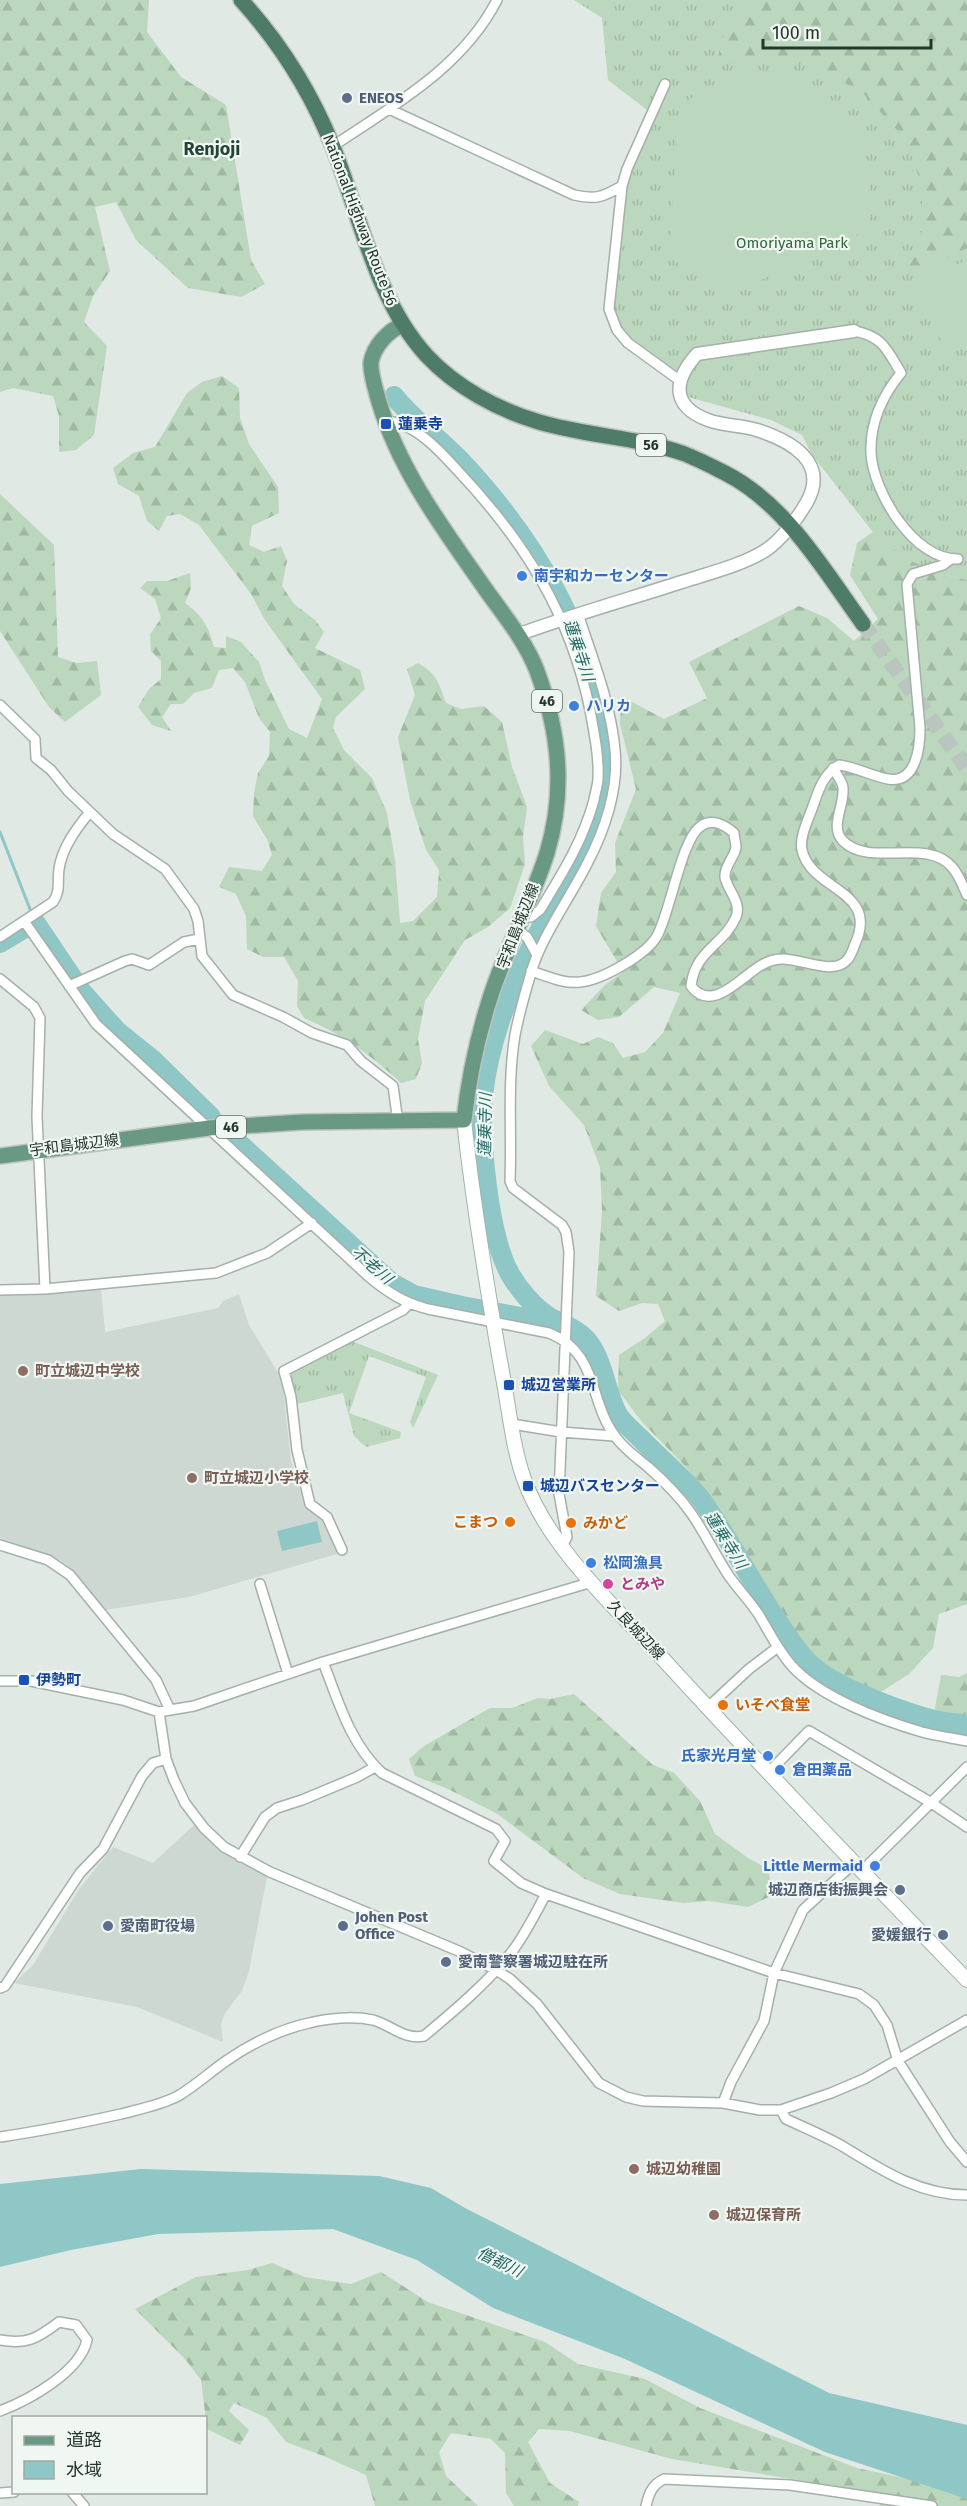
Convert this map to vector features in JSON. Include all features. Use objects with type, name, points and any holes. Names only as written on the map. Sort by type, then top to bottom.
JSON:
[{"type":"highway","name":"National Highway Route 56","points":[[241,0],[265,26],[305,85],[333,146],[383,285],[402,325],[427,356],[455,381],[498,407],[540,422],[627,439],[682,453],[727,474],[765,500],[789,525],[863,624]]},
{"type":"main road","name":"宇和島城辺線","points":[[0,1156],[38,1149],[208,1128],[303,1122],[464,1120],[468,1084],[477,1040],[493,990],[547,853],[556,810],[558,767],[556,732],[536,668],[517,635],[417,487],[385,421],[371,362],[382,340],[393,329],[402,325]]},
{"type":"main road","name":"久良城辺線","points":[[464,1120],[493,1321],[512,1424],[524,1479],[543,1518],[562,1546],[592,1582],[707,1708],[967,1980]]},
{"type":"street","points":[[333,146],[438,73],[466,45],[497,0]]},
{"type":"street","points":[[665,84],[627,168],[622,186],[609,309],[617,330],[628,343],[679,380]]},
{"type":"street","points":[[389,109],[574,195],[592,199],[622,186]]},
{"type":"street","points":[[517,635],[635,598],[765,550],[807,502],[814,485],[814,468],[804,455],[784,441],[757,430],[710,420],[694,413],[684,405],[678,392],[679,380],[686,366],[697,354],[855,331],[870,333],[882,343],[901,373],[891,385],[876,417],[871,450],[873,469],[879,487],[898,520],[910,535],[930,550],[955,559],[944,565],[913,574],[907,584],[920,728],[920,747],[913,768],[903,777],[889,779],[855,767],[838,765],[833,768],[824,778],[804,834],[802,849],[810,865],[857,907],[861,920],[860,933],[847,961],[836,968],[781,959],[759,966],[721,994],[705,996],[696,992],[692,986],[693,975],[705,952],[723,937],[737,915],[736,904],[727,885],[725,874],[736,847],[734,833],[725,825],[713,822],[702,825],[696,831],[684,856],[666,918],[656,938],[639,955],[598,977],[580,982],[561,981],[531,971]]},
{"type":"street","points":[[385,421],[395,421],[407,426],[446,457],[490,505],[517,541],[554,603],[582,674],[596,743],[599,780],[578,848],[540,910],[519,922],[537,955]]},
{"type":"street","points":[[562,1546],[567,1537],[559,1494],[569,1252],[566,1232],[562,1225],[513,1188],[510,1181],[511,1097],[515,1035],[531,971],[537,955],[599,838],[609,807],[615,777],[615,750],[610,720],[578,614]]},
{"type":"street","points":[[0,705],[35,739],[36,758],[51,770],[68,792],[89,813],[113,834],[165,869],[194,909],[198,921],[202,956],[233,995],[283,1017],[312,1033],[347,1045],[361,1061],[393,1086],[398,1122]]},
{"type":"street","points":[[833,768],[843,786],[843,800],[837,825],[841,839],[852,848],[868,852],[918,853],[939,859],[951,866],[967,896]]},
{"type":"street","points":[[0,937],[53,902],[58,894],[59,869],[63,855],[89,813]]},
{"type":"street","points":[[24,921],[96,1024],[390,1294],[409,1304],[549,1334],[564,1339],[577,1351],[589,1373],[594,1392],[614,1436],[664,1480],[690,1512],[729,1576],[747,1598],[791,1665],[824,1692],[923,1732],[967,1741]]},
{"type":"street","points":[[69,986],[132,959],[149,965],[184,942],[199,939]]},
{"type":"street","points":[[0,979],[34,1007],[40,1018],[38,1149],[45,1289]]},
{"type":"street","points":[[0,1290],[45,1289],[216,1273],[267,1252],[312,1223]]},
{"type":"street","points":[[342,1550],[327,1517],[310,1504],[297,1450],[291,1397],[284,1371],[403,1310],[409,1304]]},
{"type":"street","points":[[512,1424],[561,1432],[614,1436]]},
{"type":"street","points":[[0,1545],[48,1560],[70,1575],[156,1680],[170,1710]]},
{"type":"street","points":[[0,1681],[31,1682],[123,1700],[159,1712],[194,1706],[323,1662],[592,1582]]},
{"type":"street","points":[[260,1584],[288,1674]]},
{"type":"street","points":[[707,1708],[749,1669],[778,1647]]},
{"type":"street","points":[[323,1662],[350,1730],[375,1767],[382,1773],[496,1829],[505,1841],[494,1860],[521,1883],[546,1894],[774,1973],[859,1994],[874,2005],[887,2025],[898,2061],[950,2142],[967,2162]]},
{"type":"street","points":[[159,1712],[166,1759],[185,1803],[204,1828],[224,1847],[270,1872],[461,1952],[496,1970],[510,1979],[537,2004],[585,2067],[605,2087],[626,2097],[643,2101],[723,2103],[760,2110],[781,2110],[831,2093],[898,2061],[967,2020]]},
{"type":"street","points":[[769,1772],[809,1731],[930,1802],[967,1827]]},
{"type":"street","points":[[0,1988],[5,1986],[33,1947],[80,1874],[103,1849],[142,1776],[153,1763],[166,1759]]},
{"type":"street","points":[[240,1857],[264,1817],[277,1808],[313,1796],[375,1767]]},
{"type":"street","points":[[723,2103],[731,2082],[764,2021],[774,1973],[803,1910],[810,1900],[858,1867],[967,1767]]},
{"type":"street","points":[[0,2138],[51,2130],[147,2108],[177,2096],[244,2050],[292,2027],[312,2022],[362,2019],[374,2021],[416,2038],[424,2036],[496,1970],[527,1930],[546,1894]]},
{"type":"street","points":[[781,2110],[786,2119],[906,2182],[939,2194],[967,2195]]},
{"type":"street","points":[[0,2340],[15,2343],[32,2340],[59,2322],[76,2325],[87,2340],[84,2353],[71,2369],[16,2405],[0,2411]]},
{"type":"street","points":[[646,2506],[650,2491],[657,2482],[664,2479],[790,2485],[932,2506]]},
{"type":"street","points":[[73,2494],[84,2506]]},
{"type":"shaded area","points":[[101,1288],[105,1332],[218,1308],[223,1301],[239,1294],[249,1325],[282,1379],[291,1461],[305,1507],[322,1518],[337,1554],[189,1597],[105,1610],[72,1569],[60,1560],[0,1538],[0,1294],[43,1294]]},
{"type":"shaded area","points":[[196,1823],[218,1846],[240,1863],[267,1877],[249,1971],[242,1991],[225,2013],[221,2024],[223,2042],[137,2007],[14,1983],[33,1965],[79,1889],[113,1847],[153,1863]]},
{"type":"green space","points":[[0,0],[149,0],[147,32],[181,77],[226,105],[251,260],[265,284],[241,297],[188,288],[136,240],[116,202],[95,207],[110,271],[93,296],[84,322],[107,346],[94,435],[76,450],[59,452],[59,416],[53,396],[13,388],[0,392]]},
{"type":"green space","name":"Omoriyama Park","points":[[574,0],[967,0],[967,580],[936,573],[902,557],[873,532],[812,455],[802,435],[771,420],[688,397],[678,392],[679,380],[628,343],[609,309],[622,186],[651,113],[608,80],[602,18]]},
{"type":"green space","points":[[745,0],[967,0],[967,248],[914,275],[903,266],[922,231],[922,188],[908,142],[863,93],[812,65],[756,59],[717,65],[721,41]]},
{"type":"green space","points":[[750,69],[780,74],[815,88],[862,132],[871,202],[869,229],[727,296],[669,257],[679,106],[702,91]]},
{"type":"green space","points":[[967,260],[967,332],[942,343],[914,284]]},
{"type":"green space","points":[[222,376],[239,388],[240,418],[249,444],[278,487],[279,513],[252,526],[249,545],[264,552],[281,546],[287,561],[282,586],[294,604],[315,620],[324,632],[315,648],[360,670],[365,689],[336,717],[333,728],[344,750],[372,778],[387,813],[395,860],[400,923],[413,921],[437,897],[439,870],[426,850],[410,800],[398,737],[415,695],[407,669],[418,663],[429,671],[439,684],[446,703],[461,709],[484,706],[502,722],[512,767],[527,807],[523,837],[525,864],[510,908],[488,927],[465,940],[425,1001],[418,1039],[422,1063],[416,1079],[401,1083],[356,1046],[304,1018],[297,1006],[298,981],[284,957],[263,957],[247,949],[246,916],[236,894],[219,887],[229,867],[262,871],[272,855],[268,841],[253,816],[258,773],[269,756],[270,732],[259,718],[245,682],[233,668],[219,670],[212,688],[194,693],[183,704],[171,704],[162,717],[171,731],[152,725],[138,707],[149,689],[161,679],[161,661],[151,651],[150,635],[161,618],[155,599],[140,588],[147,581],[167,581],[190,573],[191,588],[185,603],[204,622],[214,647],[226,648],[226,636],[241,642],[259,662],[265,680],[289,729],[307,738],[322,699],[265,620],[251,594],[199,525],[180,514],[167,516],[159,531],[147,521],[139,496],[118,484],[113,468],[133,453],[155,447],[187,393],[202,382]]},
{"type":"green space","points":[[0,494],[54,545],[58,657],[77,663],[97,661],[101,695],[65,722],[49,707],[0,631]]},
{"type":"green space","points":[[873,532],[903,557],[936,573],[967,580],[967,1604],[939,1614],[933,1648],[909,1674],[879,1693],[816,1663],[780,1620],[751,1578],[709,1495],[685,1466],[642,1422],[618,1390],[619,1355],[665,1321],[658,1304],[642,1303],[619,1311],[596,1296],[602,1211],[600,1167],[584,1125],[549,1086],[531,1046],[545,1030],[583,1044],[598,1037],[613,1043],[623,1058],[645,1052],[663,1033],[680,993],[654,987],[619,1017],[598,1020],[581,1010],[605,985],[623,972],[596,926],[601,893],[616,872],[615,843],[636,789],[620,724],[621,696],[664,719],[707,698],[689,662],[799,606],[827,618],[854,641],[878,619],[850,575],[857,543]]},
{"type":"green space","points":[[349,1340],[438,1375],[413,1428],[410,1422],[426,1377],[369,1356],[349,1413],[401,1432],[400,1438],[366,1447],[354,1436],[343,1393],[293,1405],[288,1372]]},
{"type":"green space","points":[[967,1673],[967,1719],[934,1713],[941,1675],[959,1677]]},
{"type":"green space","points":[[574,1694],[653,1765],[674,1773],[700,1801],[715,1834],[748,1858],[768,1869],[773,1895],[748,1907],[709,1901],[683,1903],[620,1894],[583,1878],[496,1813],[446,1788],[415,1776],[409,1759],[424,1746],[490,1708],[512,1708],[538,1698],[550,1699]]},
{"type":"green space","points":[[272,2263],[305,2277],[351,2284],[381,2272],[428,2302],[545,2342],[578,2364],[645,2379],[700,2408],[857,2468],[950,2488],[967,2495],[967,2506],[880,2506],[876,2493],[672,2459],[570,2431],[539,2429],[528,2442],[550,2483],[579,2502],[578,2506],[514,2506],[506,2493],[505,2453],[491,2439],[451,2433],[439,2452],[446,2476],[478,2506],[375,2506],[366,2475],[286,2442],[267,2418],[234,2403],[229,2411],[249,2430],[240,2445],[207,2429],[201,2380],[185,2359],[135,2309],[196,2277],[248,2270]]},
{"type":"water","points":[[317,1521],[322,1542],[282,1551],[277,1531]]},
{"type":"water","name":"僧都川","points":[[141,2169],[379,2176],[431,2188],[465,2208],[829,2393],[967,2425],[967,2499],[825,2452],[625,2359],[493,2308],[417,2260],[333,2229],[158,2234],[71,2250],[0,2267],[0,2184]]},
{"type":"waterway","name":"蓮乗寺川","points":[[394,396],[459,459],[487,490],[536,556],[574,629],[589,668],[600,708],[607,749],[608,773],[598,819],[589,841],[543,924],[513,985],[497,1029],[486,1074],[482,1114],[487,1187],[496,1237],[510,1274],[522,1292],[543,1313],[577,1331],[590,1344],[599,1361],[613,1405],[619,1416],[703,1502],[778,1622],[808,1662],[831,1679],[875,1700],[934,1720],[967,1725]]},
{"type":"waterway","points":[[0,832],[35,922]]},
{"type":"waterway","name":"不老川","points":[[0,943],[35,922],[82,992],[117,1031],[152,1059],[211,1117]]},
{"type":"waterway","name":"不老川","points":[[232,1137],[392,1283],[414,1295],[462,1306],[530,1319],[548,1316]]},
{"type":"tunnel","points":[[863,624],[967,769]]},
{"type":"place","name":"ENEOS","points":[[347,98]]},
{"type":"place","name":"蓮乗寺","points":[[386,424]]},
{"type":"place","name":"南宇和カーセンター","points":[[522,576]]},
{"type":"place","name":"ハリカ","points":[[574,706]]},
{"type":"place","name":"町立城辺中学校","points":[[23,1371]]},
{"type":"place","name":"城辺営業所","points":[[509,1385]]},
{"type":"place","name":"町立城辺小学校","points":[[192,1478]]},
{"type":"place","name":"城辺バスセンター","points":[[528,1486]]},
{"type":"place","name":"こまつ","points":[[510,1522]]},
{"type":"place","name":"みかど","points":[[571,1523]]},
{"type":"place","name":"松岡漁具","points":[[591,1563]]},
{"type":"place","name":"とみや","points":[[608,1584]]},
{"type":"place","name":"伊勢町","points":[[24,1680]]},
{"type":"place","name":"いそべ食堂","points":[[723,1705]]},
{"type":"place","name":"氏家光月堂","points":[[768,1756]]},
{"type":"place","name":"倉田薬品","points":[[780,1770]]},
{"type":"place","name":"Little Mermaid","points":[[875,1866]]},
{"type":"place","name":"城辺商店街振興会","points":[[900,1890]]},
{"type":"place","name":"愛南町役場","points":[[108,1926]]},
{"type":"place","name":"Johen Post Office","points":[[343,1926]]},
{"type":"place","name":"愛媛銀行","points":[[943,1935]]},
{"type":"place","name":"愛南警察署城辺駐在所","points":[[446,1962]]},
{"type":"place","name":"城辺幼稚園","points":[[634,2169]]},
{"type":"place","name":"城辺保育所","points":[[714,2215]]},
{"type":"district","name":"Renjoji","points":[[212,149]]}]
